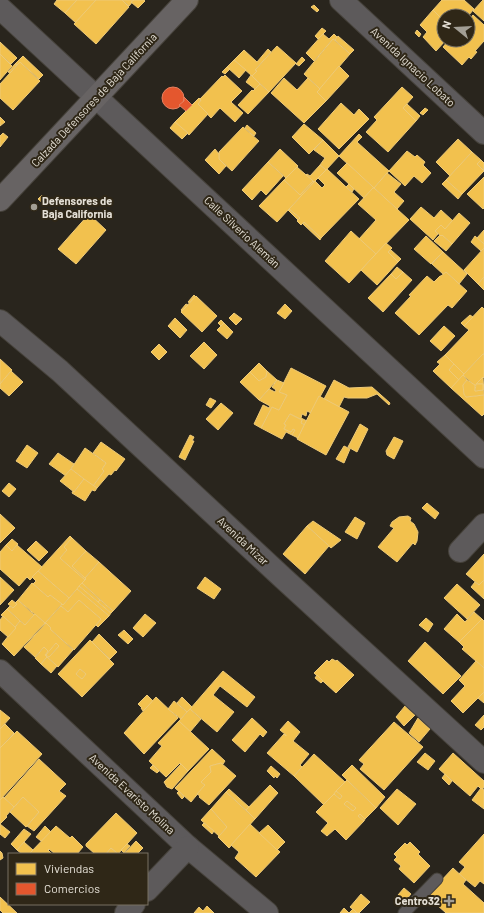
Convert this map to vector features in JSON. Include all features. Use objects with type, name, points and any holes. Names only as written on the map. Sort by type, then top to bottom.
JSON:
[{"type":"main road","name":"Calzada Defensores de Baja California","points":[[0,200],[187,0]]},
{"type":"street","name":"Avenida Ignacio Lobato","points":[[341,0],[484,133]]},
{"type":"street","name":"Calle Silverio Alemán","points":[[0,8],[484,457]]},
{"type":"street","name":"Avenida Mizar","points":[[0,321],[60,371],[277,573],[484,762]]},
{"type":"street","points":[[460,551],[484,525]]},
{"type":"street","name":"Avenida Evaristo Molina","points":[[0,671],[188,846],[267,913]]},
{"type":"street","points":[[148,889],[188,846]]},
{"type":"street","points":[[126,913],[133,905]]},
{"type":"lane","points":[[404,913],[437,879]]},
{"type":"building: Viviendas","points":[[57,0],[77,0],[65,13],[54,4]]},
{"type":"building: Viviendas","points":[[77,0],[96,0],[76,23],[65,13]]},
{"type":"building: Viviendas","points":[[96,0],[122,0],[129,7],[96,44],[74,24]]},
{"type":"building: Viviendas","points":[[122,0],[134,0],[129,6]]},
{"type":"building: Viviendas","points":[[134,0],[145,1],[138,8],[131,2]]},
{"type":"building: Viviendas","points":[[442,0],[464,0],[473,8],[436,8],[436,13],[433,10]]},
{"type":"building: Viviendas","points":[[484,0],[484,21],[476,14],[476,8]]},
{"type":"building: Viviendas","points":[[314,5],[319,10],[317,12],[311,7]]},
{"type":"building: Viviendas","points":[[433,10],[436,13],[436,48],[439,48],[436,51],[423,37],[427,32],[420,25]]},
{"type":"building: Viviendas","points":[[476,18],[484,25],[484,41],[475,51],[477,52],[471,59],[469,57],[462,65],[444,48],[476,48]]},
{"type":"building: Viviendas","points":[[322,28],[326,31],[318,39],[315,36]]},
{"type":"building: Viviendas","points":[[417,30],[421,34],[419,37],[415,33]]},
{"type":"building: Viviendas","points":[[323,34],[329,39],[334,34],[337,37],[335,40],[333,39],[314,61],[306,53]]},
{"type":"building: Viviendas","points":[[338,36],[354,50],[350,54],[335,40]]},
{"type":"building: Viviendas","points":[[333,39],[350,54],[320,89],[304,74]]},
{"type":"building: Viviendas","points":[[0,42],[17,58],[11,64],[0,54]]},
{"type":"building: Viviendas","points":[[277,46],[296,63],[269,92],[252,76],[257,71],[255,70]]},
{"type":"building: Viviendas","points":[[268,49],[271,52],[255,70],[257,71],[252,76],[234,60],[244,50],[257,62]]},
{"type":"building: Viviendas","points":[[0,54],[12,66],[0,80]]},
{"type":"building: Viviendas","points":[[23,56],[43,75],[39,79],[20,62],[17,65],[15,64]]},
{"type":"building: Viviendas","points":[[302,57],[305,60],[299,66],[296,64]]},
{"type":"building: Viviendas","points":[[234,60],[246,70],[239,78],[227,67]]},
{"type":"building: Viviendas","points":[[20,62],[40,81],[13,110],[0,98],[0,84]]},
{"type":"building: Viviendas","points":[[15,64],[17,65],[10,73],[8,72]]},
{"type":"building: Viviendas","points":[[339,66],[349,76],[326,101],[317,92]]},
{"type":"building: Viviendas","points":[[227,67],[230,69],[225,74],[222,72]]},
{"type":"building: Viviendas","points":[[225,75],[242,91],[231,102],[243,113],[235,122],[220,108],[211,118],[198,104],[201,100],[200,99],[222,76],[223,77]]},
{"type":"building: Viviendas","points":[[251,75],[260,84],[255,89],[246,82]]},
{"type":"building: Viviendas","points":[[284,78],[297,90],[308,78],[320,89],[317,92],[326,101],[304,123],[271,93]]},
{"type":"building: Viviendas","points":[[260,84],[269,92],[248,114],[238,105]]},
{"type":"building: Viviendas","points":[[402,87],[413,97],[403,108],[416,121],[388,152],[366,132],[377,120],[374,117]]},
{"type":"building: Viviendas","points":[[199,98],[201,100],[198,104],[208,114],[189,135],[175,122]]},
{"type":"building: Viviendas","points":[[341,103],[354,115],[359,109],[369,119],[339,149],[318,129]]},
{"type":"building: Viviendas","points":[[407,104],[420,116],[416,121],[403,108]]},
{"type":"building: Viviendas","points":[[425,108],[428,110],[423,115],[420,113]]},
{"type":"building: Viviendas","points":[[0,117],[5,122],[0,126]]},
{"type":"building: Viviendas","points":[[175,122],[188,133],[182,139],[170,128]]},
{"type":"building: Viviendas","points":[[304,124],[323,140],[309,154],[292,137]]},
{"type":"building: Viviendas","points":[[247,125],[256,133],[254,136],[245,128]]},
{"type":"building: Viviendas","points":[[243,127],[259,141],[232,171],[219,159],[219,152]]},
{"type":"building: Viviendas","points":[[3,133],[8,137],[0,147],[0,136]]},
{"type":"building: Viviendas","points":[[359,134],[362,137],[357,142],[389,171],[374,188],[339,156]]},
{"type":"building: Viviendas","points":[[458,139],[472,152],[450,176],[436,162]]},
{"type":"building: Viviendas","points":[[323,140],[339,156],[326,170],[320,165],[325,158],[314,150]]},
{"type":"building: Viviendas","points":[[215,149],[219,154],[219,159],[226,166],[219,174],[205,160]]},
{"type":"building: Viviendas","points":[[280,149],[298,166],[286,178],[268,162]]},
{"type":"building: Viviendas","points":[[407,151],[415,157],[417,155],[425,162],[423,165],[431,173],[422,183],[414,176],[405,186],[389,171]]},
{"type":"building: Viviendas","points":[[472,152],[481,160],[477,164],[484,171],[462,194],[446,180]]},
{"type":"building: Viviendas","points":[[481,160],[484,163],[484,170],[477,164]]},
{"type":"building: Viviendas","points":[[268,162],[283,176],[266,195],[261,190],[252,200],[242,190]]},
{"type":"building: Viviendas","points":[[347,163],[374,188],[364,198],[337,173]]},
{"type":"building: Viviendas","points":[[320,165],[326,170],[314,182],[306,175],[307,174],[310,176]]},
{"type":"building: Viviendas","points":[[297,167],[313,181],[300,195],[284,180]]},
{"type":"building: Viviendas","points":[[327,169],[359,199],[321,238],[304,222],[301,225],[297,221],[300,218],[289,209],[315,181],[322,188],[325,185],[318,178]]},
{"type":"building: Viviendas","points":[[387,173],[401,184],[394,192],[404,201],[397,209],[374,188]]},
{"type":"building: Viviendas","points":[[484,177],[484,208],[483,209],[467,194]]},
{"type":"building: Viviendas","points":[[284,180],[300,195],[313,181],[314,182],[277,222],[259,206]]},
{"type":"building: Viviendas","points":[[446,180],[462,194],[458,199],[442,184]]},
{"type":"building: Viviendas","points":[[349,184],[354,189],[352,192],[346,187]]},
{"type":"building: Viviendas","points":[[373,188],[409,220],[376,254],[359,239],[376,220],[358,204]]},
{"type":"building: Viviendas","points":[[42,195],[50,203],[46,206],[38,199]]},
{"type":"building: Viviendas","points":[[421,207],[434,218],[441,210],[453,221],[445,229],[441,225],[435,231],[438,234],[433,240],[410,219]]},
{"type":"building: Viviendas","points":[[289,209],[300,218],[298,220],[288,210]]},
{"type":"building: Viviendas","points":[[459,213],[470,223],[452,244],[435,231],[441,225],[445,229]]},
{"type":"building: Viviendas","points":[[89,214],[106,230],[76,264],[58,249]]},
{"type":"building: Viviendas","points":[[304,222],[321,238],[320,240],[303,224]]},
{"type":"building: Viviendas","points":[[484,230],[484,244],[477,238]]},
{"type":"building: Viviendas","points":[[351,231],[376,254],[349,283],[325,261]]},
{"type":"building: Viviendas","points":[[440,235],[452,244],[446,251],[434,241]]},
{"type":"building: Viviendas","points":[[426,236],[443,252],[431,264],[414,249]]},
{"type":"building: Viviendas","points":[[475,236],[484,244],[484,248],[481,251],[471,242]]},
{"type":"building: Viviendas","points":[[386,243],[392,248],[388,252],[398,262],[377,285],[361,270]]},
{"type":"building: Viviendas","points":[[484,248],[484,277],[478,284],[464,270]]},
{"type":"building: Viviendas","points":[[391,250],[401,259],[398,262],[388,252]]},
{"type":"building: Viviendas","points":[[443,252],[467,274],[459,284],[446,272],[444,275],[432,264]]},
{"type":"building: Viviendas","points":[[397,267],[403,272],[396,279],[391,274]]},
{"type":"building: Viviendas","points":[[403,272],[412,280],[383,312],[368,298],[391,274],[396,279]]},
{"type":"building: Viviendas","points":[[446,272],[467,291],[452,308],[448,305],[419,335],[395,313],[427,276],[434,282]]},
{"type":"building: Viviendas","points":[[484,277],[484,290],[478,284]]},
{"type":"building: Viviendas","points":[[194,295],[196,297],[190,303],[188,302]]},
{"type":"building: Viviendas","points":[[196,296],[217,316],[202,332],[181,312]]},
{"type":"building: Viviendas","points":[[186,304],[188,305],[182,311],[181,310]]},
{"type":"building: Viviendas","points":[[285,304],[292,311],[285,319],[277,313]]},
{"type":"building: Viviendas","points":[[482,307],[484,309],[484,353],[464,374],[445,355],[469,330],[464,326]]},
{"type":"building: Viviendas","points":[[234,313],[242,319],[236,325],[229,318]]},
{"type":"building: Viviendas","points":[[470,315],[473,317],[464,326],[461,323]]},
{"type":"building: Viviendas","points":[[175,318],[187,330],[180,338],[168,326]]},
{"type":"building: Viviendas","points":[[221,320],[224,323],[221,326],[218,323]]},
{"type":"building: Viviendas","points":[[224,323],[233,332],[227,339],[217,330]]},
{"type":"building: Viviendas","points":[[444,326],[455,336],[441,351],[430,341]]},
{"type":"building: Viviendas","points":[[204,342],[217,355],[204,369],[190,356]]},
{"type":"building: Viviendas","points":[[159,344],[167,352],[159,360],[151,352]]},
{"type":"building: Viviendas","points":[[483,354],[484,378],[483,377],[475,386],[463,375]]},
{"type":"building: Viviendas","points":[[445,355],[454,364],[449,370],[459,380],[451,388],[433,371],[440,364],[437,362]]},
{"type":"building: Viviendas","points":[[0,359],[12,370],[0,384]]},
{"type":"building: Viviendas","points":[[259,363],[267,371],[266,377],[259,381],[250,372]]},
{"type":"building: Viviendas","points":[[454,364],[464,374],[459,380],[449,370]]},
{"type":"building: Viviendas","points":[[291,368],[326,386],[311,413],[307,411],[306,416],[302,414],[301,418],[307,421],[305,425],[301,423],[302,420],[290,414],[284,424],[286,425],[284,429],[291,432],[293,429],[295,430],[292,435],[286,432],[282,439],[261,428],[272,407],[279,410],[287,395],[279,392]]},
{"type":"building: Viviendas","points":[[11,371],[23,382],[9,396],[0,388],[0,384]]},
{"type":"building: Viviendas","points":[[267,371],[277,380],[259,400],[240,382],[250,372],[259,381],[266,377]]},
{"type":"building: Viviendas","points":[[463,375],[467,380],[463,385],[464,394],[466,397],[484,395],[484,414],[482,416],[451,388]]},
{"type":"building: Viviendas","points":[[483,377],[484,395],[466,397],[464,394],[463,385],[467,380],[475,385],[475,391],[483,390],[483,384],[476,384]]},
{"type":"building: Viviendas","points":[[277,380],[284,383],[279,392],[287,395],[279,410],[272,407],[261,428],[254,424],[263,405],[269,408],[270,406],[259,400],[269,389],[275,392],[276,390],[272,387]]},
{"type":"building: Viviendas","points":[[334,380],[349,388],[372,387],[390,403],[389,405],[377,394],[367,398],[344,397],[339,407],[324,399]]},
{"type":"building: Viviendas","points":[[476,384],[483,384],[483,390],[475,391]]},
{"type":"building: Viviendas","points":[[319,396],[349,412],[326,455],[297,439]]},
{"type":"building: Viviendas","points":[[210,398],[216,401],[211,408],[206,405]]},
{"type":"building: Viviendas","points":[[221,403],[233,413],[218,430],[206,419]]},
{"type":"building: Viviendas","points":[[290,414],[302,420],[301,423],[304,425],[298,438],[292,435],[295,430],[293,429],[291,432],[284,429],[286,425],[284,424]]},
{"type":"building: Viviendas","points":[[360,424],[368,429],[357,452],[348,447]]},
{"type":"building: Viviendas","points":[[190,435],[194,437],[192,441],[194,441],[185,460],[179,457]]},
{"type":"building: Viviendas","points":[[394,437],[403,441],[394,459],[387,455],[386,451]]},
{"type":"building: Viviendas","points":[[101,442],[125,459],[116,471],[115,470],[111,475],[109,474],[97,488],[93,486],[104,471],[102,469],[106,463],[93,453]]},
{"type":"building: Viviendas","points":[[27,445],[38,453],[27,468],[16,461]]},
{"type":"building: Viviendas","points":[[344,446],[350,449],[344,463],[336,459]]},
{"type":"building: Viviendas","points":[[85,448],[106,463],[102,469],[104,471],[93,486],[71,469]]},
{"type":"building: Viviendas","points":[[58,453],[74,464],[66,476],[49,464]]},
{"type":"building: Viviendas","points":[[71,469],[84,479],[74,492],[60,481]]},
{"type":"building: Viviendas","points":[[84,479],[97,488],[95,491],[92,490],[85,501],[72,493]]},
{"type":"building: Viviendas","points":[[9,483],[16,489],[9,497],[2,491]]},
{"type":"building: Viviendas","points":[[427,503],[439,513],[435,519],[422,508]]},
{"type":"building: Viviendas","points":[[0,514],[15,528],[0,543]]},
{"type":"building: Viviendas","points":[[408,516],[411,518],[410,521],[414,524],[418,532],[417,541],[415,545],[413,543],[397,562],[378,547],[394,528],[390,526],[392,522],[399,517]]},
{"type":"building: Viviendas","points":[[355,517],[365,523],[357,539],[345,532]]},
{"type":"building: Viviendas","points":[[313,521],[341,540],[331,548],[307,526]]},
{"type":"building: Viviendas","points":[[307,526],[329,546],[305,574],[283,554]]},
{"type":"building: Viviendas","points":[[70,536],[72,538],[64,547],[67,550],[60,558],[85,580],[69,598],[38,571]]},
{"type":"building: Viviendas","points":[[72,538],[86,551],[72,566],[86,579],[85,580],[60,558],[67,550],[64,547]]},
{"type":"building: Viviendas","points":[[12,539],[18,544],[12,551],[6,545]]},
{"type":"building: Viviendas","points":[[36,541],[48,552],[39,561],[27,550]]},
{"type":"building: Viviendas","points":[[6,545],[12,551],[17,545],[42,567],[30,580],[27,577],[19,586],[0,569],[0,552]]},
{"type":"building: Viviendas","points":[[86,551],[99,562],[85,578],[72,566]]},
{"type":"building: Viviendas","points":[[484,554],[484,580],[479,585],[466,574]]},
{"type":"building: Viviendas","points":[[99,562],[131,591],[113,611],[82,583]]},
{"type":"building: Viviendas","points":[[38,571],[69,598],[63,605],[50,595],[48,597],[33,584],[36,581],[32,577]]},
{"type":"building: Viviendas","points":[[0,577],[14,590],[0,605]]},
{"type":"building: Viviendas","points":[[205,577],[221,589],[214,599],[197,588]]},
{"type":"building: Viviendas","points":[[484,580],[484,599],[471,587],[475,582],[479,585]]},
{"type":"building: Viviendas","points":[[32,583],[48,597],[50,595],[62,604],[45,623],[18,600]]},
{"type":"building: Viviendas","points":[[82,583],[100,600],[98,602],[79,586]]},
{"type":"building: Viviendas","points":[[457,584],[480,605],[467,619],[444,598]]},
{"type":"building: Viviendas","points":[[79,586],[111,613],[109,616],[77,589]]},
{"type":"building: Viviendas","points":[[77,589],[109,616],[98,627],[96,625],[101,619],[79,600],[68,612],[61,606]]},
{"type":"building: Viviendas","points":[[12,600],[17,604],[13,608],[8,604]]},
{"type":"building: Viviendas","points":[[18,600],[34,615],[25,625],[7,609],[10,606],[13,608],[17,604],[15,603]]},
{"type":"building: Viviendas","points":[[79,600],[101,619],[74,650],[45,623],[61,606],[68,612]]},
{"type":"building: Viviendas","points":[[100,600],[113,611],[111,613],[98,602]]},
{"type":"building: Viviendas","points":[[7,609],[20,621],[15,627],[1,615]]},
{"type":"building: Viviendas","points":[[474,612],[482,619],[459,642],[444,629],[457,614],[465,622]]},
{"type":"building: Viviendas","points":[[35,614],[45,623],[14,656],[2,644],[20,621],[25,625]]},
{"type":"building: Viviendas","points":[[145,614],[156,623],[143,637],[133,628]]},
{"type":"building: Viviendas","points":[[3,616],[16,628],[8,637],[0,630],[0,620]]},
{"type":"building: Viviendas","points":[[426,618],[433,624],[428,632],[419,625]]},
{"type":"building: Viviendas","points":[[482,619],[484,621],[484,668],[462,649],[464,647],[459,642]]},
{"type":"building: Viviendas","points":[[46,623],[51,628],[50,629],[73,650],[58,667],[45,655],[48,651],[44,647],[35,657],[24,647]],"holes":[[[56,643],[59,646],[49,657],[46,655]]]},
{"type":"building: Viviendas","points":[[124,630],[133,639],[128,644],[118,635]]},
{"type":"building: Viviendas","points":[[99,634],[117,652],[110,659],[92,642]]},
{"type":"building: Viviendas","points":[[90,640],[114,664],[82,697],[58,674]],"holes":[[[80,669],[86,674],[82,679],[76,674]]]},
{"type":"building: Viviendas","points":[[425,642],[461,676],[443,694],[408,661]]},
{"type":"building: Viviendas","points":[[56,643],[59,646],[49,657],[46,655]]},
{"type":"building: Viviendas","points":[[44,647],[48,651],[45,655],[47,657],[41,664],[35,658]]},
{"type":"building: Viviendas","points":[[47,657],[57,666],[51,673],[41,664]]},
{"type":"building: Viviendas","points":[[332,659],[337,660],[354,675],[336,693],[314,673],[327,660],[329,662]]},
{"type":"building: Viviendas","points":[[476,661],[484,668],[484,692],[463,713],[451,701],[465,686],[459,680]]},
{"type":"building: Viviendas","points":[[80,669],[86,674],[82,679],[76,674]]},
{"type":"building: Viviendas","points":[[223,671],[255,697],[247,707],[220,686],[213,695],[234,712],[217,732],[190,709]]},
{"type":"building: Viviendas","points":[[317,675],[323,681],[321,683],[315,678]]},
{"type":"building: Viviendas","points":[[484,692],[484,703],[478,698]]},
{"type":"building: Viviendas","points":[[147,695],[153,701],[143,711],[138,704]]},
{"type":"building: Viviendas","points":[[156,697],[178,718],[144,754],[124,733]]},
{"type":"building: Viviendas","points":[[182,697],[192,707],[187,712],[177,703]]},
{"type":"building: Viviendas","points":[[174,701],[187,712],[181,719],[168,709]]},
{"type":"building: Viviendas","points":[[405,706],[415,715],[404,726],[396,717]]},
{"type":"building: Viviendas","points":[[190,709],[201,719],[190,732],[179,721]]},
{"type":"building: Viviendas","points":[[0,710],[10,718],[0,729]]},
{"type":"building: Viviendas","points":[[484,715],[484,727],[481,730],[475,725]]},
{"type":"building: Viviendas","points":[[252,718],[267,732],[263,737],[260,734],[245,752],[232,740]]},
{"type":"building: Viviendas","points":[[418,718],[430,729],[419,742],[409,733]]},
{"type":"building: Viviendas","points":[[179,721],[209,749],[188,771],[180,763],[166,777],[149,761],[162,746],[158,743]]},
{"type":"building: Viviendas","points":[[288,721],[300,732],[293,741],[309,754],[300,765],[302,767],[294,776],[267,753],[284,734],[286,736],[286,735],[280,730]]},
{"type":"building: Viviendas","points":[[394,722],[423,747],[384,790],[360,769],[364,764],[359,760]]},
{"type":"building: Viviendas","points":[[5,724],[14,733],[0,748],[0,729]]},
{"type":"building: Viviendas","points":[[17,731],[42,754],[0,800],[0,748]]},
{"type":"building: Viviendas","points":[[212,749],[225,761],[223,764],[221,763],[210,766],[211,772],[201,782],[205,785],[191,802],[175,788]]},
{"type":"building: Viviendas","points":[[425,753],[435,761],[428,770],[417,762]]},
{"type":"building: Viviendas","points":[[453,753],[484,781],[484,787],[482,790],[478,786],[470,796],[439,769]]},
{"type":"building: Viviendas","points":[[314,754],[345,782],[324,805],[294,776]]},
{"type":"building: Viviendas","points":[[39,759],[66,784],[59,791],[66,796],[34,831],[27,826],[39,812],[23,797],[14,807],[4,798]]},
{"type":"building: Viviendas","points":[[221,763],[236,776],[209,805],[197,794],[205,785],[201,782],[211,772],[210,766]]},
{"type":"building: Viviendas","points":[[181,764],[188,771],[172,789],[167,787],[164,782]]},
{"type":"building: Viviendas","points":[[153,765],[159,771],[157,773],[150,768]]},
{"type":"building: Viviendas","points":[[352,765],[385,797],[376,808],[342,775]]},
{"type":"building: Viviendas","points":[[271,766],[280,774],[277,778],[275,776],[274,778],[267,771]]},
{"type":"building: Viviendas","points":[[445,774],[452,781],[449,785],[442,778]]},
{"type":"building: Viviendas","points":[[347,780],[376,808],[365,819],[360,814],[358,816],[364,821],[346,840],[335,829],[327,836],[321,831],[328,823],[316,812],[334,794],[340,799],[342,796],[336,791]],"holes":[[[347,801],[356,808],[353,811],[344,804]]]},
{"type":"building: Viviendas","points":[[270,785],[278,793],[255,819],[246,810]]},
{"type":"building: Viviendas","points":[[481,788],[484,790],[484,809],[472,800]]},
{"type":"building: Viviendas","points":[[229,789],[249,807],[246,810],[226,792]]},
{"type":"building: Viviendas","points":[[397,789],[416,804],[398,825],[380,808]]},
{"type":"building: Viviendas","points":[[179,791],[184,797],[182,799],[177,793]]},
{"type":"building: Viviendas","points":[[336,791],[342,796],[340,799],[334,794]]},
{"type":"building: Viviendas","points":[[226,792],[255,819],[229,848],[218,837],[227,827],[211,809]]},
{"type":"building: Viviendas","points":[[3,797],[14,807],[0,824],[0,800]]},
{"type":"building: Viviendas","points":[[23,797],[39,812],[26,827],[10,812]]},
{"type":"building: Viviendas","points":[[347,801],[356,808],[353,811],[344,804]]},
{"type":"building: Viviendas","points":[[211,809],[227,827],[219,836],[201,820]]},
{"type":"building: Viviendas","points":[[116,813],[137,833],[119,853],[111,848],[107,853],[94,853],[86,846],[86,844]]},
{"type":"building: Viviendas","points":[[360,814],[365,819],[364,821],[358,816]]},
{"type":"building: Viviendas","points":[[204,823],[214,831],[212,834],[202,825]]},
{"type":"building: Viviendas","points":[[0,824],[10,832],[5,838],[0,834]]},
{"type":"building: Viviendas","points":[[250,824],[280,852],[256,877],[235,858],[239,852],[231,845]]},
{"type":"building: Viviendas","points":[[268,825],[285,842],[277,850],[259,833]]},
{"type":"building: Viviendas","points":[[45,826],[51,832],[41,841],[36,837]]},
{"type":"building: Viviendas","points":[[56,826],[70,838],[72,836],[83,847],[78,853],[54,853],[49,849],[48,850],[51,853],[30,853]]},
{"type":"building: Viviendas","points":[[24,829],[31,834],[17,850],[11,844]]},
{"type":"building: Viviendas","points":[[484,834],[484,884],[480,881],[475,887],[459,874],[465,867],[459,862]]},
{"type":"building: Viviendas","points":[[136,841],[143,848],[138,853],[125,853]]},
{"type":"building: Viviendas","points":[[24,842],[33,850],[30,853],[21,853],[17,850]]},
{"type":"building: Viviendas","points":[[410,842],[420,852],[418,854],[430,866],[414,883],[399,869],[401,866],[394,860],[397,857],[394,854],[405,843],[407,845]]},
{"type":"building: Viviendas","points":[[127,844],[130,846],[124,853],[121,850]]},
{"type":"building: Viviendas","points":[[111,848],[117,853],[107,853]]},
{"type":"building: Viviendas","points":[[0,851],[3,858],[0,860]]},
{"type":"building: Viviendas","points":[[453,868],[466,880],[463,884],[484,903],[484,913],[446,913],[427,896]]},
{"type":"building: Viviendas","points":[[404,888],[411,894],[405,901],[398,895]]},
{"type":"building: Viviendas","points":[[361,894],[370,902],[359,913],[357,913],[350,907]]},
{"type":"building: Viviendas","points":[[0,897],[17,913],[3,913],[0,910]]},
{"type":"building: Viviendas","points":[[207,906],[214,913],[194,913],[199,907],[203,911]]},
{"type":"building: Viviendas","points":[[344,908],[349,913],[340,913]]},
{"type":"building: Viviendas","points":[[353,909],[357,913],[349,913]]},
{"type":"building: Comercios","points":[[173,87],[181,90],[184,98],[181,106],[173,109],[165,106],[162,98],[165,90]]},
{"type":"building: Comercios","points":[[184,97],[192,105],[186,111],[179,105],[184,101]]},
{"type":"place","name":"Defensores de Baja California","points":[[34,207]]},
{"type":"place","name":"Centro32","points":[[449,901]]}]
